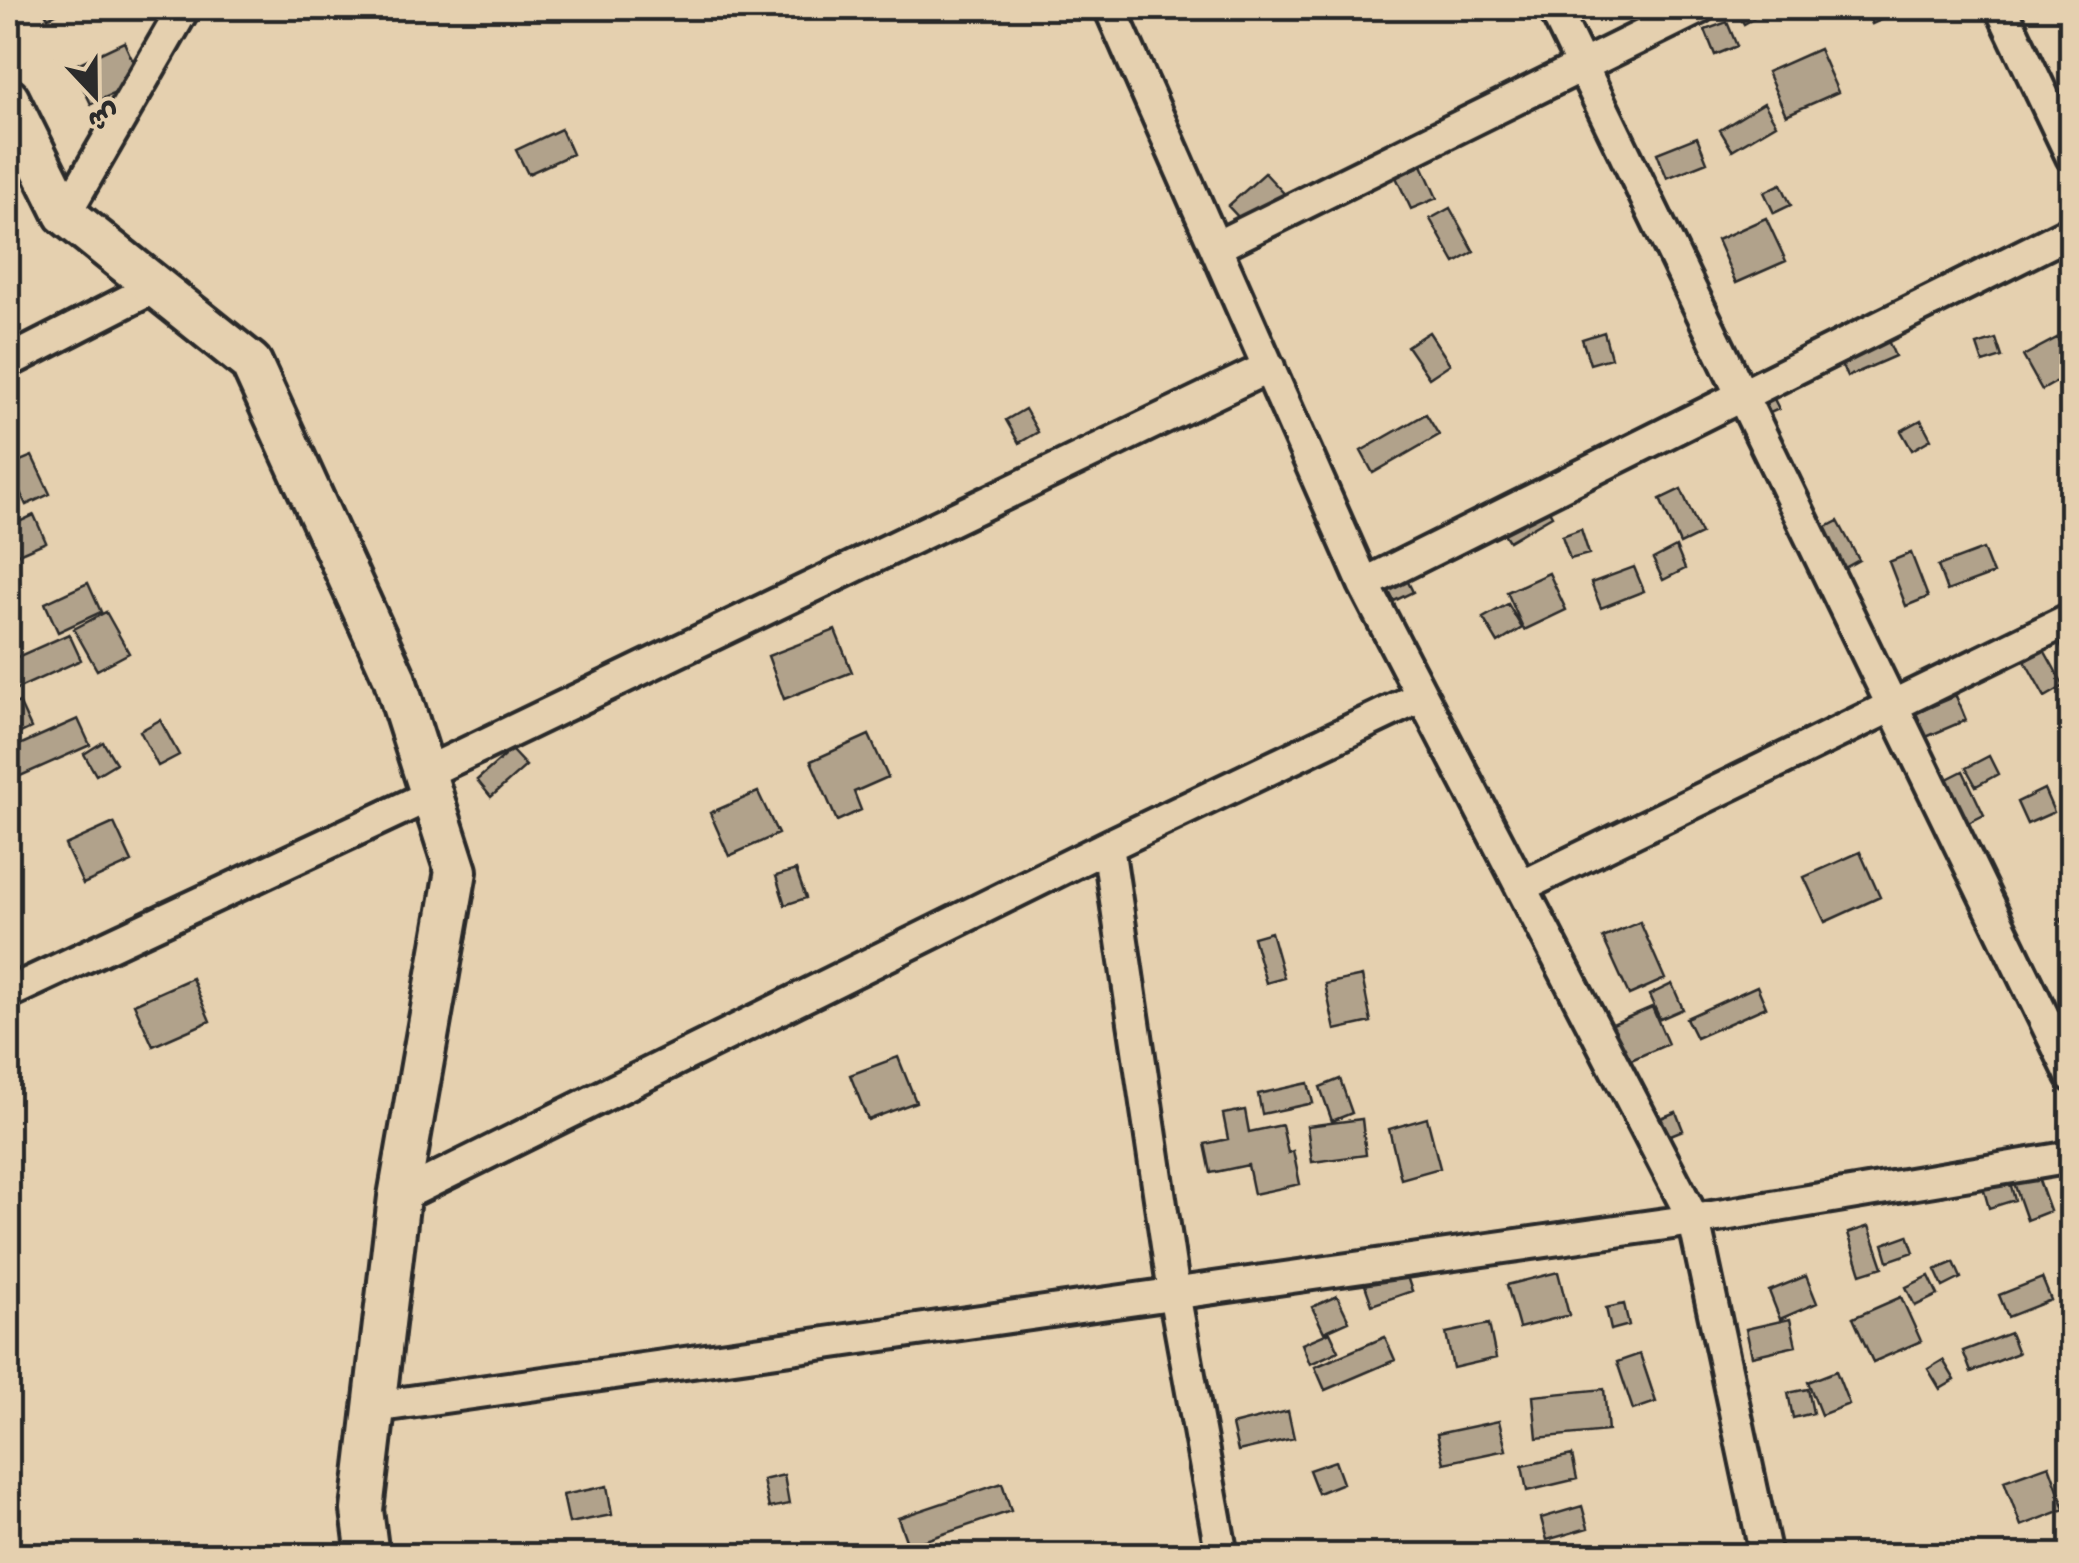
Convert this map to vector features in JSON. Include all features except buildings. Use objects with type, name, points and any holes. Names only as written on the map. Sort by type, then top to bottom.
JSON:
[{"type":"street","points":[[64,214],[184,8]]},
{"type":"street","points":[[1110,8],[1364,584],[1694,1220],[1766,1556]]},
{"type":"street","points":[[1554,8],[2072,1076]]},
{"type":"street","points":[[1216,248],[1698,8]]},
{"type":"street","points":[[2001,8],[2072,157]]},
{"type":"street","points":[[8,100],[64,214],[251,363],[394,677],[456,871],[399,1197],[362,1510],[368,1556]]},
{"type":"street","points":[[1364,584],[2072,231]]},
{"type":"street","points":[[8,362],[155,287]]},
{"type":"street","points":[[8,993],[1269,367]]},
{"type":"street","points":[[1521,887],[2072,618]]},
{"type":"street","points":[[399,1197],[1108,846],[1422,696]]},
{"type":"street","points":[[1108,846],[1174,1293],[1222,1556]]},
{"type":"street","points":[[374,1407],[1694,1220],[2072,1157]]}]
